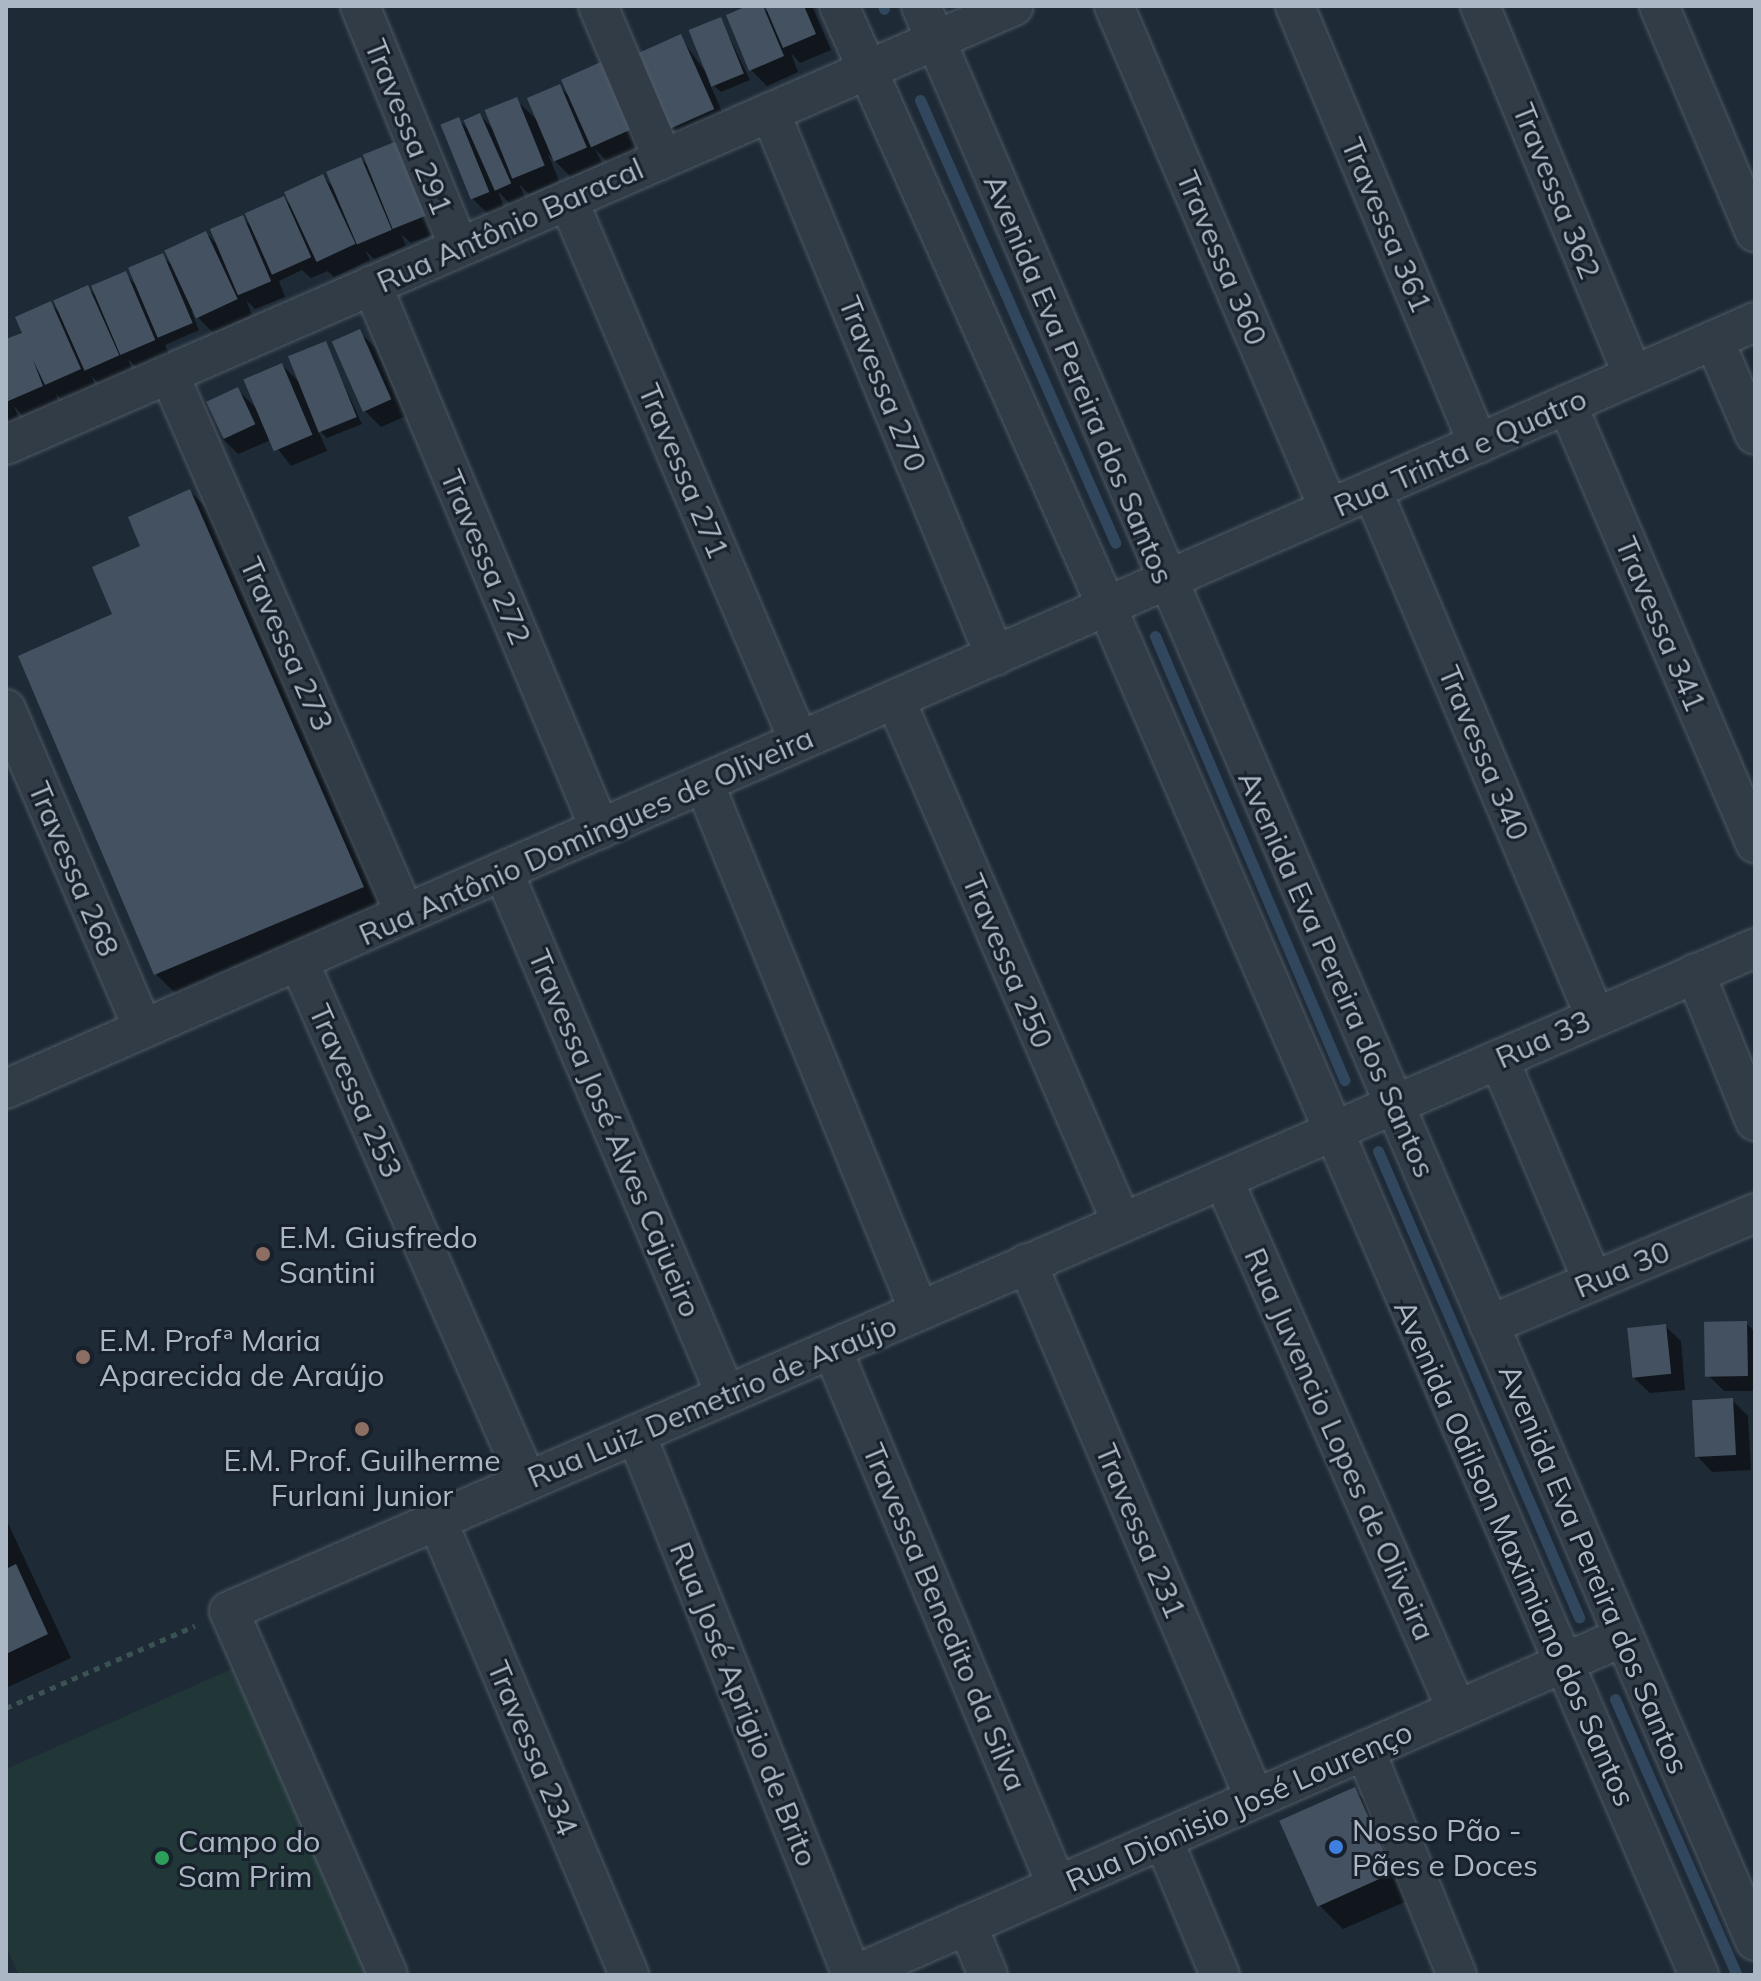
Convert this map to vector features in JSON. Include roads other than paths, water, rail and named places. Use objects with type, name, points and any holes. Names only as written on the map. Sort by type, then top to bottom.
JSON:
[{"type":"street","name":"Travessa 291","points":[[360,6],[459,247]]},
{"type":"street","points":[[598,6],[663,159]]},
{"type":"street","points":[[839,6],[1107,607],[1331,1132]]},
{"type":"street","name":"Rua Antônio Baracal","points":[[6,445],[867,70],[928,23],[1014,6]]},
{"type":"street","name":"Travessa 360","points":[[1114,6],[1329,509]]},
{"type":"street","name":"Travessa 361","points":[[1295,6],[1478,444]]},
{"type":"street","name":"Travessa 362","points":[[1480,6],[1633,375]]},
{"type":"street","points":[[1659,6],[1755,232]]},
{"type":"street","name":"Avenida Eva Pereira dos Santos","points":[[928,23],[1165,581],[1755,1941]]},
{"type":"street","name":"Travessa 270","points":[[770,112],[995,656]]},
{"type":"street","name":"Travessa 271","points":[[568,200],[799,741]]},
{"type":"street","name":"Travessa 272","points":[[372,285],[600,829]]},
{"type":"street","name":"Rua Trinta e Quatro","points":[[1165,581],[1755,322]]},
{"type":"street","points":[[1714,340],[1755,435]]},
{"type":"street","name":"Travessa 273","points":[[169,374],[405,914]]},
{"type":"street","name":"Travessa 341","points":[[1567,404],[1755,843]]},
{"type":"street","name":"Travessa 340","points":[[1372,490],[1595,1016]]},
{"type":"street","name":"Rua Antônio Domingues de Oliveira","points":[[6,1089],[300,964],[405,914],[1165,581]]},
{"type":"street","name":"Travessa 250","points":[[895,699],[1122,1223]]},
{"type":"street","name":"Travessa 268","points":[[6,709],[143,1029]]},
{"type":"street","points":[[704,783],[919,1311]]},
{"type":"street","name":"Travessa José Alves Cajueiro","points":[[503,871],[726,1395]]},
{"type":"street","name":"Rua 33","points":[[1331,1132],[1755,948]]},
{"type":"street","name":"Travessa 253","points":[[300,964],[527,1481]]},
{"type":"street","points":[[1695,973],[1755,1121]]},
{"type":"street","points":[[1499,1059],[1593,1281]]},
{"type":"street","name":"Rua Luiz Demetrio de Araújo","points":[[388,1975],[229,1611],[1331,1132]]},
{"type":"street","name":"Avenida Odilson Maximiano dos Santos","points":[[1331,1132],[1699,1975]]},
{"type":"street","name":"Rua Juvencio Lopes de Oliveira","points":[[1223,1179],[1457,1710]]},
{"type":"street","name":"Rua 30","points":[[1489,1325],[1755,1213]]},
{"type":"street","name":"Travessa 231","points":[[1027,1263],[1255,1799]]},
{"type":"street","name":"Travessa Benedito da Silva","points":[[832,1349],[1057,1886]]},
{"type":"street","name":"Rua José Aprigio de Brito","points":[[636,1434],[853,1975]]},
{"type":"street","name":"Travessa 234","points":[[437,1520],[629,1975]]},
{"type":"street","name":"Rua Dionisio José Lourenço","points":[[853,1975],[1623,1637]]},
{"type":"street","points":[[1365,1750],[1457,1975]]},
{"type":"street","points":[[1163,1839],[1220,1975]]},
{"type":"street","points":[[967,1925],[988,1975]]},
{"type":"waterway","points":[[920,100],[1115,543]]},
{"type":"waterway","points":[[1155,636],[1344,1080]]},
{"type":"waterway","points":[[1378,1151],[1579,1617]]},
{"type":"waterway","points":[[1615,1699],[1737,1975]]},
{"type":"place","name":"E.M. Giusfredo Santini","points":[[263,1254]]},
{"type":"place","name":"E.M. Profª Maria Aparecida de Araújo","points":[[83,1357]]},
{"type":"place","name":"E.M. Prof. Guilherme Furlani Junior","points":[[362,1429]]},
{"type":"place","name":"Nosso Pão - Pães e Doces","points":[[1336,1847]]},
{"type":"place","name":"Campo do Sam Prim","points":[[162,1858]]}]
